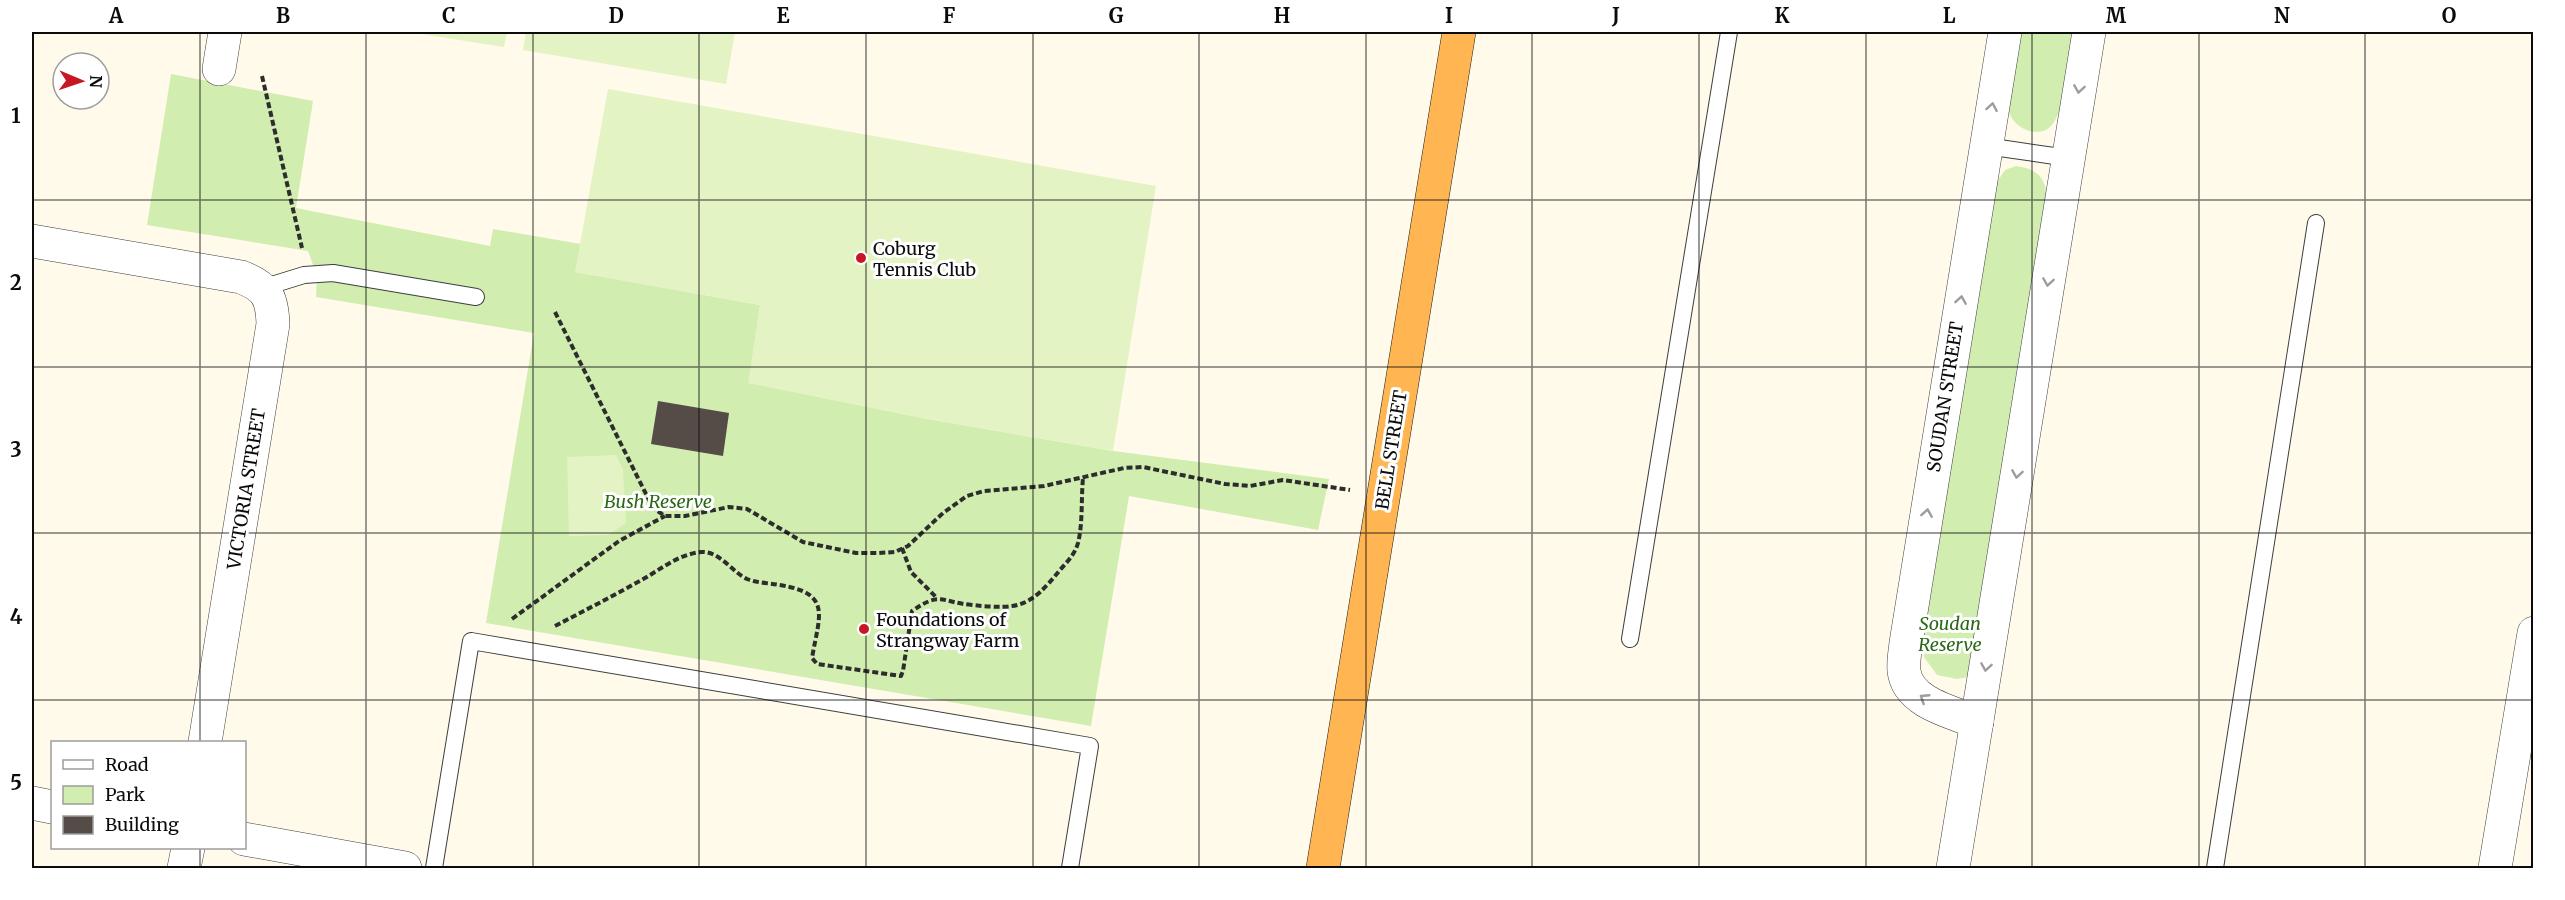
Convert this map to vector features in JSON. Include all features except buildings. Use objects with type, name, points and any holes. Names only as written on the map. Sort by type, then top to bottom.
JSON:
[{"type":"highway","name":"BELL STREET","points":[[1323,868],[1459,32]]},
{"type":"street","points":[[219,69],[225,32]]},
{"type":"street","name":"SOUDAN STREET","points":[[1977,722],[1924,700],[1909,687],[1904,671],[1906,643],[2005,32]]},
{"type":"street","points":[[1953,868],[2089,32]]},
{"type":"street","points":[[32,241],[241,277],[262,288]]},
{"type":"street","name":"VICTORIA STREET","points":[[205,741],[273,324],[272,310],[262,288]]},
{"type":"street","points":[[2495,868],[2534,633]]},
{"type":"street","points":[[32,803],[51,807]]},
{"type":"street","points":[[246,839],[405,868]]},
{"type":"street","points":[[184,868],[188,849]]},
{"type":"lane","points":[[1630,639],[1729,32]]},
{"type":"lane","points":[[1986,146],[2068,158]]},
{"type":"lane","points":[[2215,868],[2316,223]]},
{"type":"lane","points":[[262,288],[304,275],[324,274],[376,279],[476,297]]},
{"type":"lane","points":[[434,868],[471,640],[1090,746],[1070,868]]},
{"type":"path","points":[[262,76],[302,249],[314,253],[324,274]]},
{"type":"path","points":[[555,312],[653,508],[665,516]]},
{"type":"path","points":[[480,642],[619,541],[665,516],[685,516],[729,507],[747,509],[803,542],[856,553],[895,552],[908,546],[944,513],[967,496],[984,491],[1044,486],[1124,468],[1143,467],[1225,484],[1250,486],[1283,480],[1383,496]]},
{"type":"path","points":[[515,648],[639,582],[666,563],[702,552],[712,554],[750,581],[783,585],[809,593],[817,600],[819,607],[812,658],[817,664],[901,676],[912,611],[929,599],[937,598],[958,604],[987,607],[1017,605],[1031,601],[1040,594],[1075,552],[1079,540],[1083,478]]},
{"type":"path","points":[[902,548],[911,572],[937,598]]},
{"type":"green space","points":[[409,32],[507,32],[504,47]]},
{"type":"green space","points":[[526,32],[735,32],[726,84],[523,50]]},
{"type":"green space","points":[[2021,32],[2073,32],[2063,101],[2054,122],[2042,131],[2035,132],[2021,127],[2015,122],[2008,109],[2010,84]]},
{"type":"green space","name":"Bush Reserve","points":[[171,74],[313,101],[296,208],[490,246],[493,229],[581,244],[576,272],[760,305],[749,383],[928,419],[1113,451],[1329,479],[1318,530],[1129,496],[1091,726],[486,623],[534,333],[316,297],[317,276],[308,251],[147,225]]},
{"type":"green space","name":"Coburg Tennis Club","points":[[608,89],[1156,186],[1113,451],[928,419],[748,383],[760,305],[575,272]]},
{"type":"green space","name":"Soudan Reserve","points":[[2016,166],[2030,169],[2043,180],[2047,199],[1968,677],[1957,679],[1937,675],[1924,657],[1922,638],[1997,182],[2005,170]]},
{"type":"green space","points":[[616,455],[623,470],[626,523],[608,535],[569,536],[567,457]]},
{"type":"place","name":"Coburg Tennis Club","points":[[861,258]]},
{"type":"place","name":"Foundations of Strangway Farm","points":[[864,629]]}]
